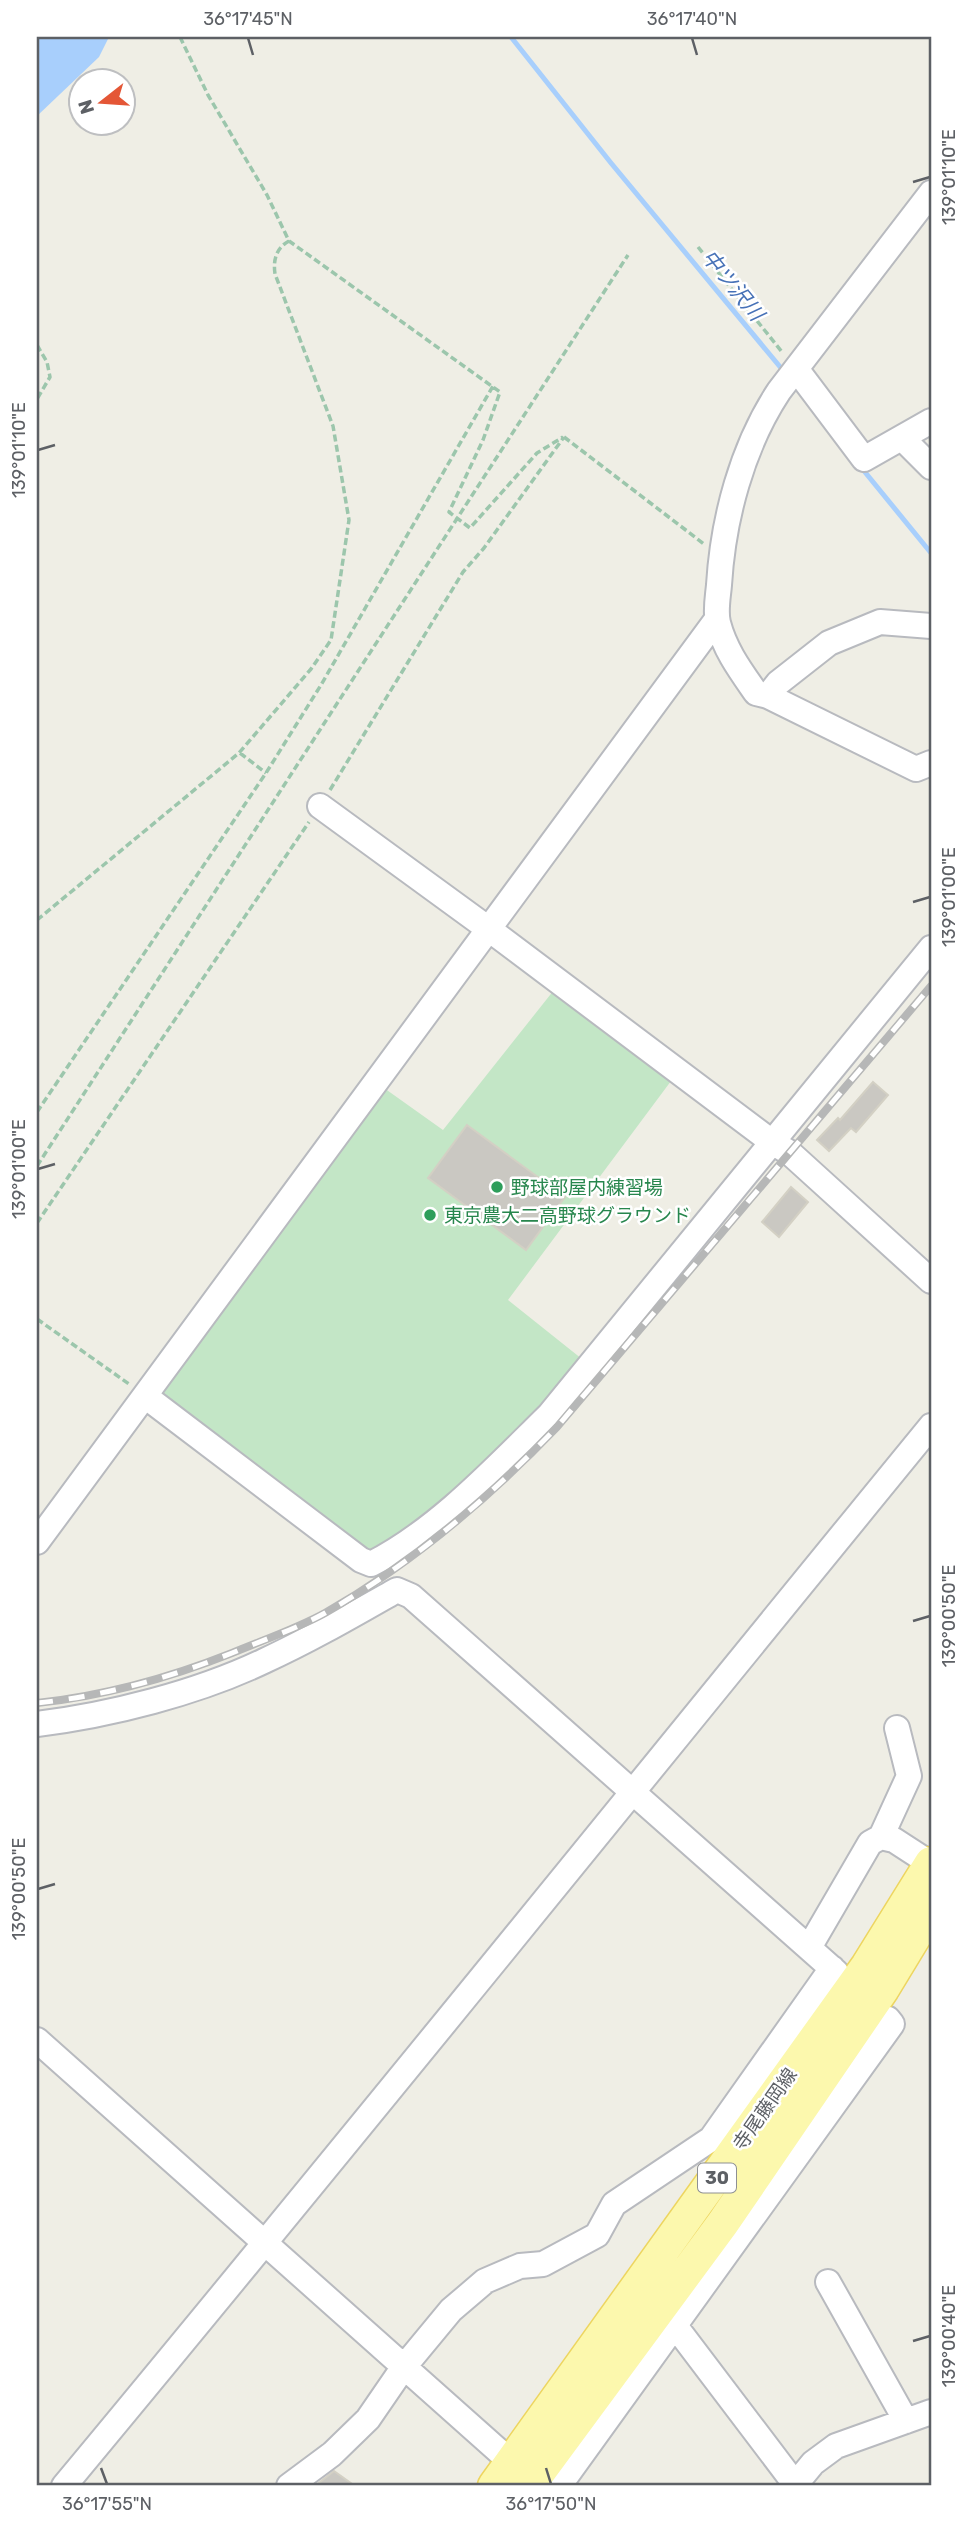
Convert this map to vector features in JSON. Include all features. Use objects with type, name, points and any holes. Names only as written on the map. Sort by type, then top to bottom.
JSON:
[{"type":"main road","name":"寺尾藤岡線","points":[[527,2482],[867,1966],[931,1864]]},
{"type":"main road","name":"寺尾藤岡線","points":[[527,2482],[723,2223],[883,1989],[931,1910]]},
{"type":"street","points":[[931,193],[779,391],[760,421],[734,498],[721,552],[717,619],[727,651],[756,693],[768,696],[916,769],[931,763]]},
{"type":"street","points":[[797,370],[864,459],[931,421]]},
{"type":"street","points":[[902,438],[931,467]]},
{"type":"street","points":[[37,1542],[717,619]]},
{"type":"street","points":[[768,696],[778,683],[828,643],[880,622],[931,626]]},
{"type":"street","points":[[320,806],[790,1153],[931,1282]]},
{"type":"street","points":[[145,1396],[361,1560],[371,1564],[425,1529],[485,1478],[549,1415],[931,948]]},
{"type":"street","points":[[64,2486],[266,2244],[632,1790],[931,1426]]},
{"type":"street","points":[[37,1724],[110,1712],[186,1690],[262,1663],[397,1590],[411,1596],[834,1970],[711,2139],[614,2204],[597,2235],[543,2264],[520,2266],[485,2281],[451,2310],[403,2368],[368,2419],[332,2454],[289,2486]]},
{"type":"street","points":[[810,1946],[870,1843],[881,1837],[909,1776],[897,1728]]},
{"type":"street","points":[[881,1837],[902,1845],[931,1864]]},
{"type":"street","points":[[37,2040],[527,2482],[676,2327],[892,2024],[888,2019]]},
{"type":"street","points":[[828,2282],[906,2421]]},
{"type":"street","points":[[676,2327],[795,2485],[813,2463],[836,2446],[931,2412]]},
{"type":"path","points":[[180,37],[208,95],[267,195],[289,241],[500,392],[482,440],[449,512],[455,519],[470,528],[537,453],[564,437]]},
{"type":"path","points":[[37,919],[239,753],[311,669],[331,639],[349,520],[333,426],[275,274],[276,254],[281,245],[289,241]]},
{"type":"path","points":[[698,247],[797,370]]},
{"type":"path","points":[[37,1166],[628,255]]},
{"type":"path","points":[[37,345],[47,362],[50,377],[37,400]]},
{"type":"path","points":[[37,1112],[266,773],[328,673],[493,387]]},
{"type":"path","points":[[564,437],[703,544],[721,552]]},
{"type":"path","points":[[37,1223],[320,806],[463,572],[484,548],[564,437]]},
{"type":"path","points":[[239,753],[266,773]]},
{"type":"path","points":[[37,1318],[145,1396]]},
{"type":"green space","name":"東京農大二高野球グラウンド","points":[[554,990],[674,1077],[508,1300],[582,1359],[532,1424],[464,1490],[371,1555],[156,1398],[384,1088],[443,1130]]},
{"type":"water","points":[[37,37],[109,37],[99,57],[90,66],[66,66],[66,88],[37,116]]},
{"type":"building","points":[[873,1082],[888,1095],[856,1132],[851,1128],[829,1151],[817,1140],[838,1118],[840,1120]]},
{"type":"building","name":"野球部屋内練習場","points":[[467,1125],[565,1197],[526,1250],[428,1178]]},
{"type":"building","points":[[791,1187],[808,1202],[779,1237],[762,1222]]},
{"type":"building","points":[[334,2471],[355,2486],[315,2486]]},
{"type":"waterway","name":"中ツ沢川","points":[[511,37],[611,163],[786,374]]},
{"type":"waterway","name":"中ツ沢川","points":[[860,466],[931,553]]},
{"type":"railway","points":[[37,1703],[112,1691],[160,1678],[291,1629],[357,1594],[448,1528],[504,1479],[557,1427],[931,986]]},
{"type":"place","name":"野球部屋内練習場","points":[[497,1187]]},
{"type":"place","name":"東京農大二高野球グラウンド","points":[[430,1215]]}]
